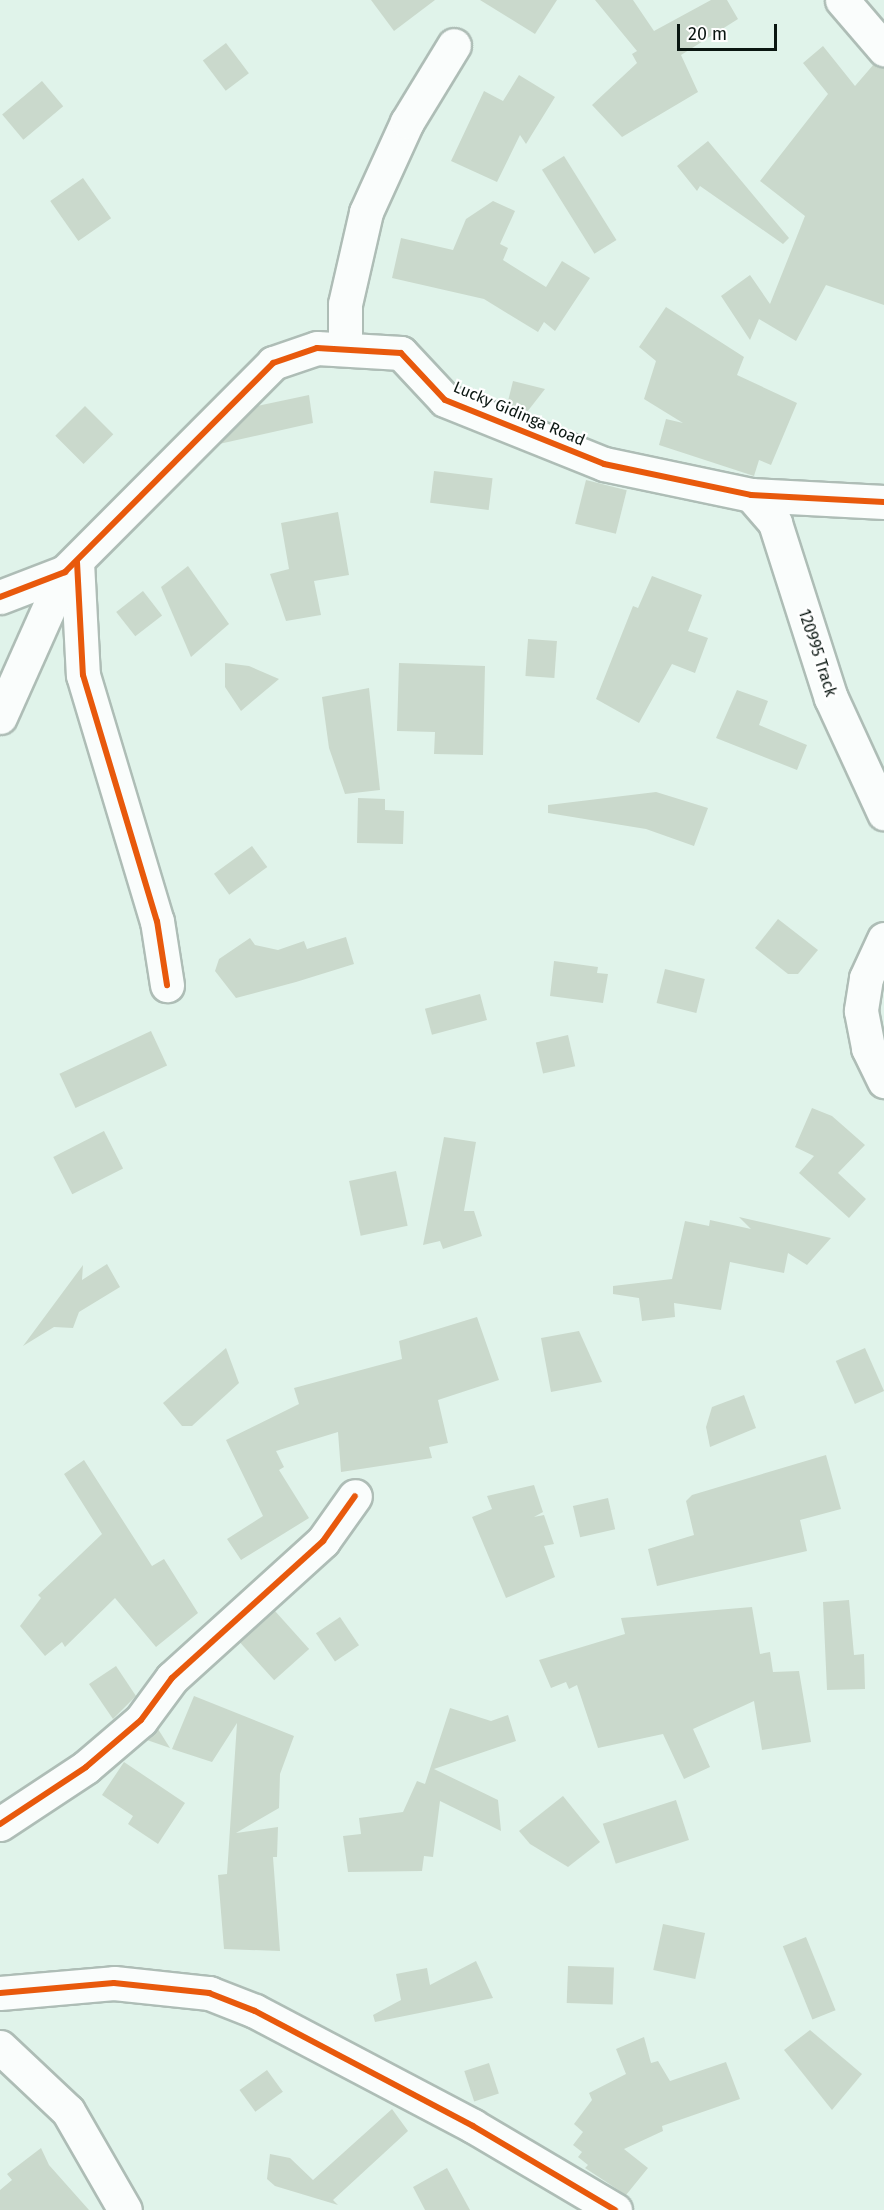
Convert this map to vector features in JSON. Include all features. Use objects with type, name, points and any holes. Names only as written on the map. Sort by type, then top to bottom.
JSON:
[{"type":"street","points":[[842,0],[884,49]]},
{"type":"street","points":[[345,347],[345,304],[366,212],[407,122],[454,45]]},
{"type":"street","name":"Lucky Gidinga Road","points":[[0,597],[71,567],[273,363],[317,348],[345,347],[401,353],[446,399],[548,445],[604,464],[751,495],[884,502]]},
{"type":"street","name":"120995 Track","points":[[751,495],[776,523],[831,698],[884,813]]},
{"type":"street","points":[[0,717],[71,567]]},
{"type":"street","points":[[71,567],[83,675],[157,921],[167,985]]},
{"type":"street","points":[[884,939],[866,978],[861,1011],[868,1048],[884,1081]]},
{"type":"street","points":[[0,1824],[86,1767],[141,1720],[172,1678],[315,1549],[355,1496]]},
{"type":"street","points":[[0,1993],[114,1983],[208,1993],[255,2011],[473,2126],[615,2210]]},
{"type":"street","points":[[0,2047],[68,2111],[125,2210]]},
{"type":"building","points":[[371,0],[435,0],[394,31]]},
{"type":"building","points":[[480,0],[557,0],[535,34]]},
{"type":"building","points":[[595,0],[633,0],[654,31],[711,0],[727,0],[738,19],[681,55],[698,92],[622,137],[592,105],[637,63],[632,54],[637,51]]},
{"type":"building","points":[[226,43],[249,73],[226,91],[203,60]]},
{"type":"building","points":[[823,46],[855,86],[874,64],[884,67],[884,305],[826,285],[796,341],[759,319],[750,340],[721,296],[750,275],[770,304],[805,216],[760,181],[828,94],[803,63]]},
{"type":"building","points":[[519,75],[555,97],[526,144],[520,135],[497,182],[451,161],[484,91],[503,101]]},
{"type":"building","points":[[42,81],[63,106],[23,140],[2,114]]},
{"type":"building","points":[[708,141],[789,238],[783,244],[700,186],[697,191],[677,166]]},
{"type":"building","points":[[564,156],[616,240],[594,254],[542,170]]},
{"type":"building","points":[[83,178],[111,218],[78,241],[50,201]]},
{"type":"building","points":[[493,201],[515,211],[500,244],[508,248],[503,260],[546,287],[562,261],[590,278],[555,331],[544,322],[538,332],[484,299],[392,278],[401,238],[453,250],[466,219]]},
{"type":"building","points":[[666,307],[744,357],[737,375],[797,403],[771,465],[759,460],[754,476],[659,445],[666,419],[683,423],[644,399],[656,361],[639,347]]},
{"type":"building","points":[[513,381],[545,389],[527,412],[507,405]]},
{"type":"building","points":[[309,395],[313,423],[219,444],[257,406]]},
{"type":"building","points":[[85,406],[113,434],[84,464],[55,436]]},
{"type":"building","points":[[434,471],[493,478],[489,510],[430,503]]},
{"type":"building","points":[[586,480],[627,490],[616,534],[575,524]]},
{"type":"building","points":[[338,512],[349,575],[314,581],[321,615],[286,621],[270,574],[289,569],[281,523]]},
{"type":"building","points":[[188,566],[229,624],[191,657],[161,587]]},
{"type":"building","points":[[652,576],[702,595],[688,631],[708,638],[695,673],[672,664],[639,723],[596,699],[633,606],[638,608]]},
{"type":"building","points":[[143,591],[162,615],[135,636],[116,612]]},
{"type":"building","points":[[528,639],[557,641],[554,678],[525,676]]},
{"type":"building","points":[[225,663],[249,666],[279,679],[241,711],[225,687]]},
{"type":"building","points":[[399,663],[485,666],[483,755],[434,754],[435,732],[397,731]]},
{"type":"building","points":[[369,688],[380,790],[345,794],[329,748],[322,697]]},
{"type":"building","points":[[737,690],[768,701],[759,725],[807,745],[797,770],[716,738]]},
{"type":"building","points":[[656,792],[708,808],[694,846],[646,829],[548,813],[548,805]]},
{"type":"building","points":[[358,798],[385,799],[385,810],[404,811],[403,844],[357,843]]},
{"type":"building","points":[[252,846],[267,867],[229,895],[214,874]]},
{"type":"building","points":[[778,919],[818,950],[798,974],[788,974],[755,948]]},
{"type":"building","points":[[346,937],[354,964],[236,998],[215,971],[219,959],[250,938],[255,945],[278,950],[304,941],[307,949]]},
{"type":"building","points":[[554,961],[598,967],[597,973],[608,974],[603,1003],[550,996]]},
{"type":"building","points":[[665,969],[705,979],[696,1013],[657,1003]]},
{"type":"building","points":[[480,994],[487,1020],[432,1035],[425,1009]]},
{"type":"building","points":[[151,1031],[167,1065],[76,1108],[59,1074]]},
{"type":"building","points":[[568,1035],[575,1066],[543,1074],[536,1042]]},
{"type":"building","points":[[812,1108],[832,1116],[865,1145],[838,1173],[866,1199],[849,1218],[799,1173],[814,1156],[795,1147]]},
{"type":"building","points":[[104,1131],[123,1168],[72,1194],[53,1157]]},
{"type":"building","points":[[444,1137],[476,1142],[464,1211],[474,1211],[482,1236],[443,1249],[440,1241],[423,1245]]},
{"type":"building","points":[[396,1171],[408,1226],[361,1236],[349,1181]]},
{"type":"building","points":[[739,1217],[831,1238],[807,1265],[788,1253],[784,1273],[730,1262],[721,1310],[674,1303],[675,1317],[642,1321],[639,1298],[613,1294],[613,1286],[672,1279],[685,1221],[709,1226],[710,1220],[751,1229]]},
{"type":"building","points":[[107,1264],[120,1287],[79,1312],[73,1328],[54,1327],[23,1346],[83,1265],[82,1280]]},
{"type":"building","points":[[477,1317],[499,1380],[438,1400],[448,1443],[429,1447],[432,1458],[341,1472],[338,1432],[276,1451],[284,1467],[279,1470],[309,1518],[241,1560],[227,1539],[263,1516],[226,1440],[299,1404],[294,1388],[402,1359],[399,1341]]},
{"type":"building","points":[[579,1331],[602,1382],[551,1392],[541,1338]]},
{"type":"building","points":[[226,1348],[239,1383],[192,1426],[182,1426],[163,1403]]},
{"type":"building","points":[[865,1348],[884,1391],[855,1404],[836,1361]]},
{"type":"building","points":[[744,1395],[756,1428],[710,1447],[706,1427],[712,1407]]},
{"type":"building","points":[[826,1455],[841,1509],[800,1520],[807,1551],[657,1586],[648,1549],[694,1535],[686,1501],[692,1495]]},
{"type":"building","points":[[84,1460],[152,1566],[164,1559],[198,1613],[156,1647],[115,1598],[65,1647],[62,1642],[45,1656],[20,1626],[41,1598],[38,1595],[102,1534],[64,1474]]},
{"type":"building","points":[[534,1485],[543,1512],[534,1517],[544,1515],[554,1544],[544,1546],[555,1577],[506,1598],[472,1517],[492,1509],[487,1496]]},
{"type":"building","points":[[608,1498],[615,1529],[580,1537],[573,1506]]},
{"type":"building","points":[[849,1600],[854,1655],[864,1654],[865,1689],[827,1690],[823,1602]]},
{"type":"building","points":[[752,1607],[760,1654],[770,1652],[773,1672],[799,1671],[811,1742],[762,1750],[754,1701],[693,1729],[710,1767],[684,1779],[663,1734],[598,1748],[577,1685],[569,1689],[566,1682],[551,1688],[539,1660],[625,1634],[621,1618]]},
{"type":"building","points":[[275,1611],[309,1649],[274,1680],[240,1642]]},
{"type":"building","points":[[340,1617],[359,1645],[335,1661],[316,1633]]},
{"type":"building","points":[[116,1666],[136,1696],[113,1719],[89,1684]]},
{"type":"building","points":[[194,1696],[294,1736],[280,1774],[279,1808],[236,1833],[278,1827],[277,1857],[273,1857],[280,1951],[224,1949],[218,1875],[227,1874],[237,1723],[212,1762],[172,1749]]},
{"type":"building","points":[[450,1708],[491,1721],[508,1715],[516,1741],[434,1769],[498,1800],[501,1831],[440,1801],[433,1857],[424,1856],[422,1871],[348,1872],[343,1836],[361,1834],[359,1818],[403,1812],[417,1781],[425,1784]]},
{"type":"building","points":[[158,1729],[170,1748],[147,1740]]},
{"type":"building","points":[[124,1762],[185,1803],[158,1844],[128,1824],[133,1816],[102,1795]]},
{"type":"building","points":[[563,1796],[600,1842],[568,1867],[530,1844],[519,1831]]},
{"type":"building","points":[[676,1800],[689,1840],[616,1864],[603,1824]]},
{"type":"building","points":[[663,1924],[705,1933],[695,1979],[653,1970]]},
{"type":"building","points":[[806,1937],[836,2010],[812,2020],[783,1946]]},
{"type":"building","points":[[476,1961],[493,1998],[375,2022],[373,2015],[401,2000],[396,1974],[427,1968],[430,1985]]},
{"type":"building","points":[[568,1966],[614,1968],[613,2005],[567,2003]]},
{"type":"building","points":[[810,2030],[862,2074],[832,2110],[784,2050]]},
{"type":"building","points":[[644,2037],[651,2063],[658,2061],[670,2081],[726,2062],[740,2099],[662,2126],[663,2131],[624,2149],[648,2168],[626,2195],[585,2168],[588,2165],[578,2157],[582,2152],[573,2145],[583,2132],[574,2124],[592,2100],[589,2093],[626,2074],[616,2049]]},
{"type":"building","points":[[489,2063],[499,2093],[474,2101],[464,2071]]},
{"type":"building","points":[[267,2070],[283,2092],[255,2112],[239,2090]]},
{"type":"building","points":[[392,2109],[408,2131],[333,2200],[338,2205],[275,2186],[267,2179],[270,2154],[290,2158],[313,2180]]},
{"type":"building","points":[[41,2148],[49,2165],[89,2210],[0,2210],[0,2190],[12,2180],[7,2174]]},
{"type":"building","points":[[447,2168],[470,2210],[425,2210],[413,2187]]},
{"type":"cycle path","points":[[0,597],[65,572],[273,363],[317,348],[401,353],[445,400],[604,464],[751,495],[884,502]]},
{"type":"cycle path","points":[[77,562],[83,675],[157,921],[167,985]]},
{"type":"cycle path","points":[[0,1824],[86,1767],[141,1720],[172,1678],[323,1541],[355,1496]]},
{"type":"cycle path","points":[[0,1993],[114,1983],[209,1993],[255,2011],[473,2126],[615,2210]]}]
